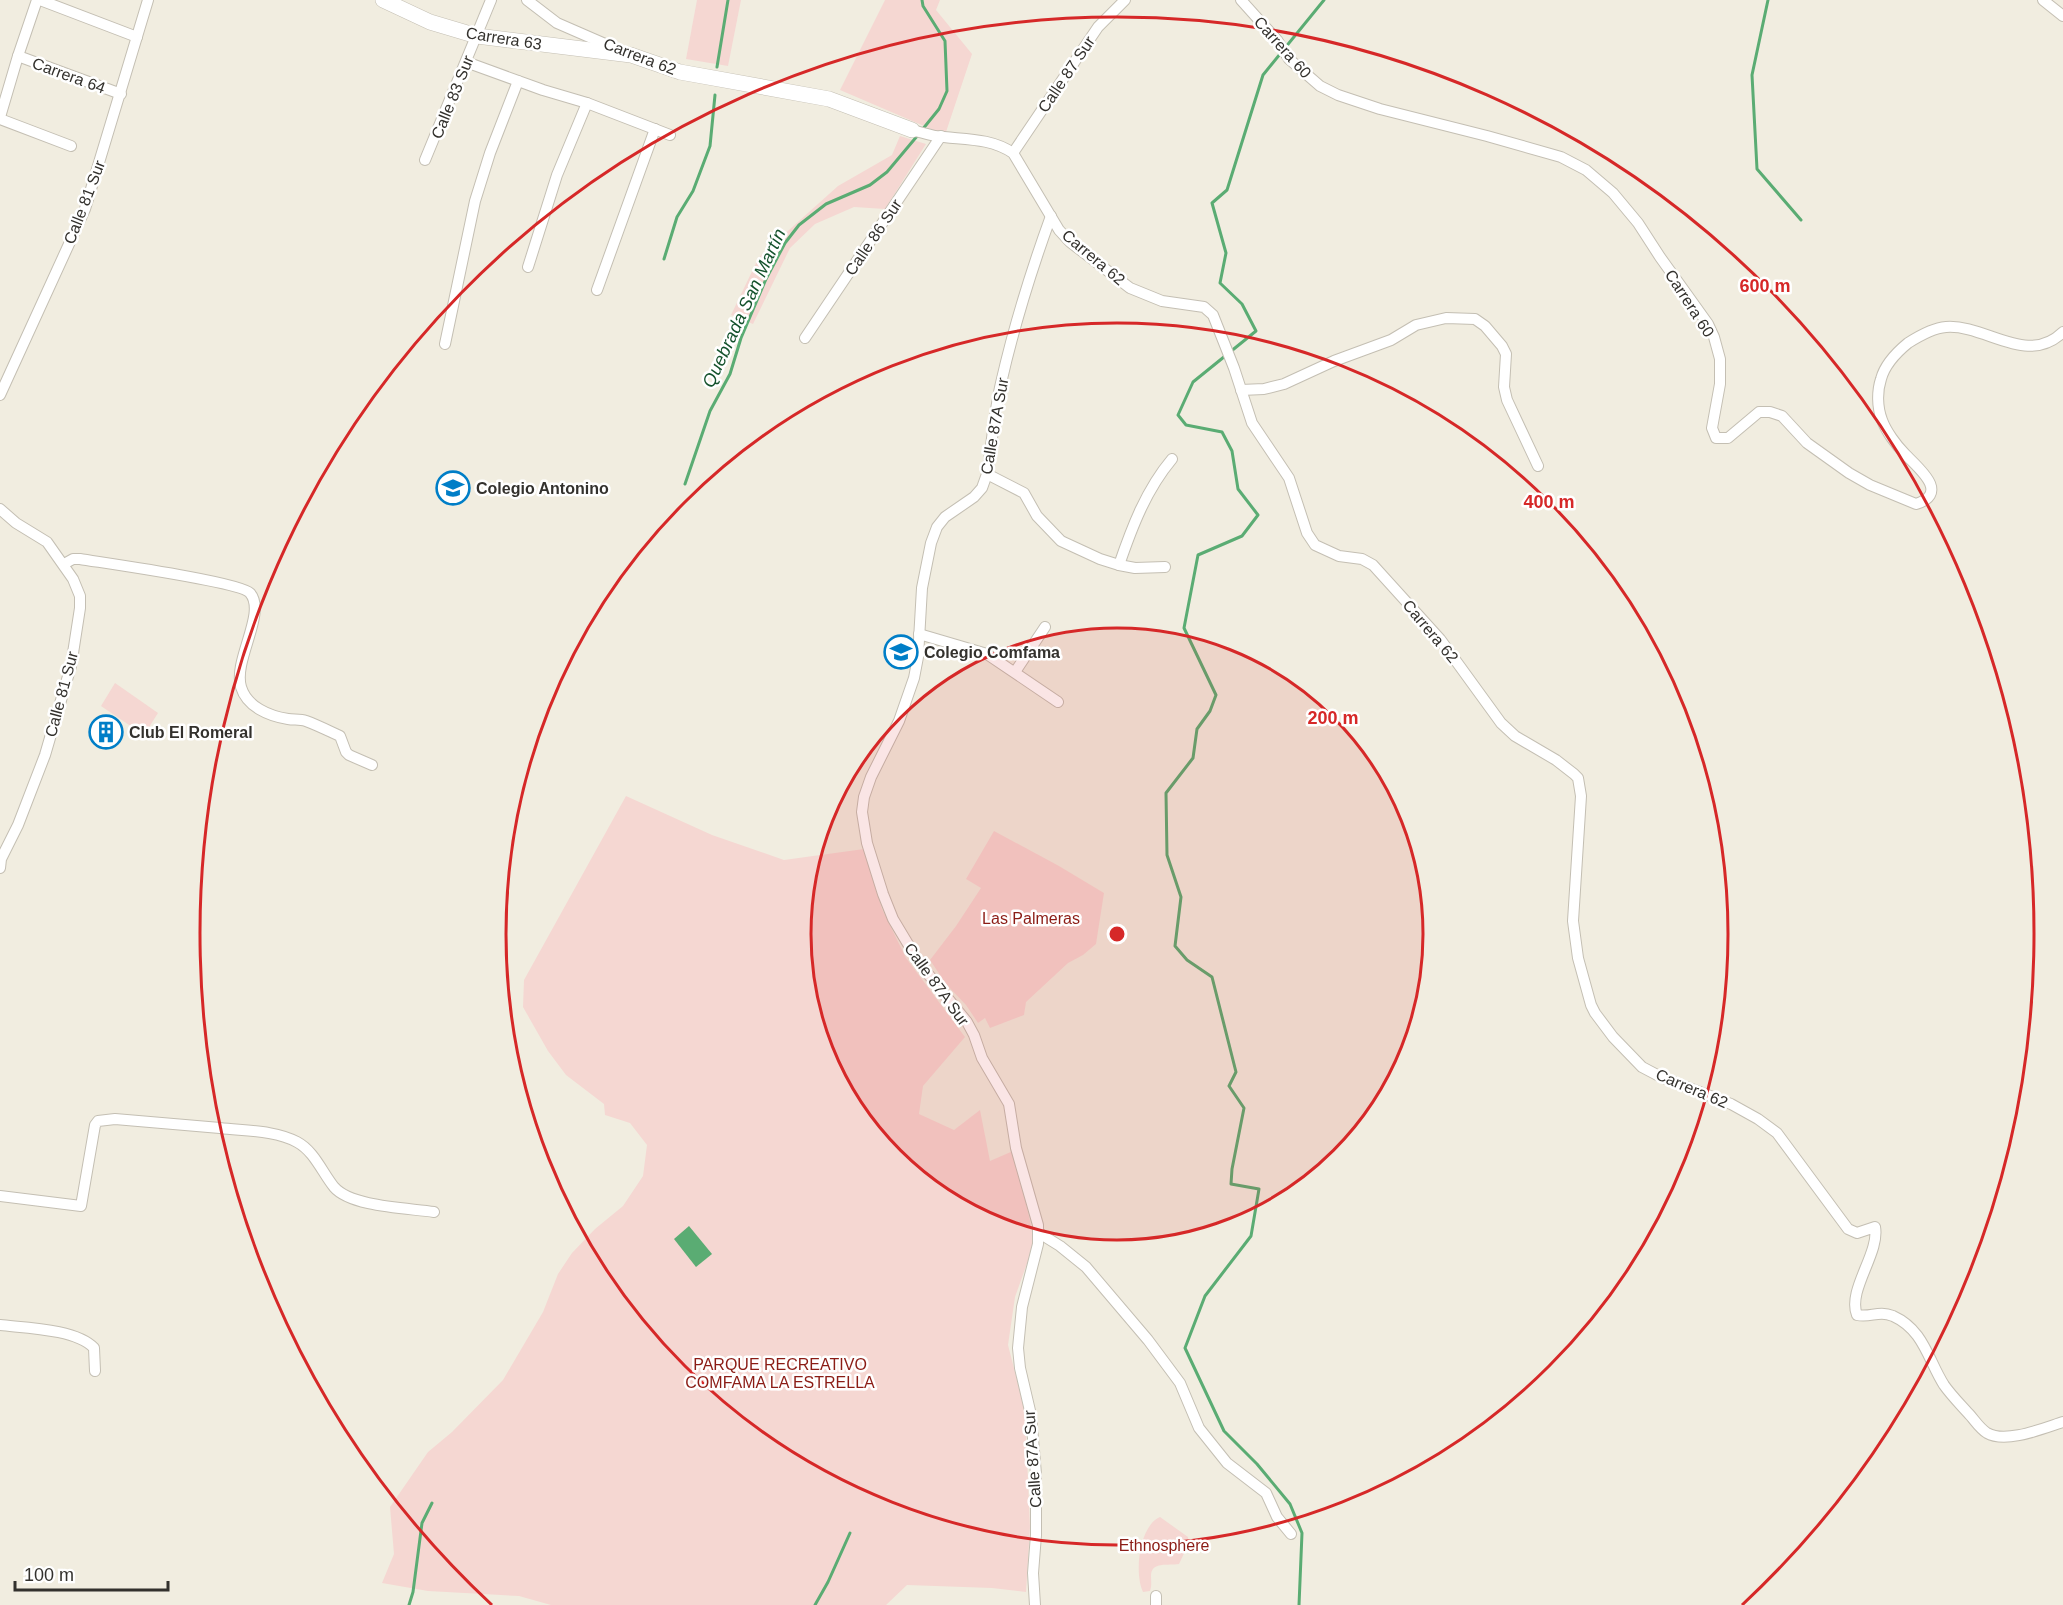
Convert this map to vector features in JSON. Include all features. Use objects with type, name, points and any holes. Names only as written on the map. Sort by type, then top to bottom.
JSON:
[{"type":"street","points":[[71,146],[0,118],[5,83],[18,56],[38,0],[137,38]]},
{"type":"street","name":"Calle 81 Sur","points":[[0,395],[85,208],[148,0]]},
{"type":"street","name":"Carrera 63","points":[[383,0],[430,22],[477,36],[630,55]]},
{"type":"street","name":"Calle 83 Sur","points":[[425,160],[491,0]]},
{"type":"street","name":"Calle 87 Sur","points":[[1013,153],[1098,27],[1125,0]]},
{"type":"street","name":"Carrera 60","points":[[1241,0],[1308,77],[1338,95],[1380,109],[1561,157],[1586,170],[1614,193],[1638,223],[1714,336],[1720,359],[1720,384],[1712,428],[1716,438],[1728,438],[1759,412],[1770,412],[1782,416],[1807,443],[1849,473],[1870,485],[1916,504],[1930,497],[1929,481],[1892,437],[1882,420],[1878,404],[1880,380],[1891,360],[1911,341],[1939,328],[1966,328],[2006,343],[2029,346],[2043,345],[2063,332]]},
{"type":"street","points":[[2043,0],[2063,16]]},
{"type":"street","name":"Carrera 62","points":[[530,2],[557,23],[660,66],[696,76],[829,99],[912,130],[987,141],[1006,148],[1013,153],[1059,230],[1070,242],[1130,288],[1162,301],[1204,307],[1213,315],[1252,423],[1289,478],[1307,533],[1315,545],[1339,556],[1362,559],[1373,565],[1440,639],[1501,723],[1515,736],[1556,760],[1578,778],[1581,796],[1573,929],[1578,958],[1591,1005],[1601,1023],[1642,1067],[1661,1077],[1731,1104],[1769,1126],[1777,1133],[1851,1231],[1857,1233],[1875,1227],[1875,1238],[1857,1298],[1857,1315],[1882,1312],[1906,1324],[1927,1350],[1943,1384],[1989,1434],[2016,1436],[2063,1422]]},
{"type":"street","name":"Carrera 64","points":[[18,56],[121,93]]},
{"type":"street","points":[[466,62],[587,103],[670,135]]},
{"type":"street","points":[[445,344],[475,201],[490,153],[518,81]]},
{"type":"street","points":[[528,267],[557,175],[587,103]]},
{"type":"street","points":[[597,290],[655,129]]},
{"type":"street","name":"Calle 86 Sur","points":[[805,338],[941,136]]},
{"type":"street","name":"Calle 87A Sur","points":[[1035,1605],[1033,1573],[1036,1535],[1036,1474],[1031,1415],[1020,1368],[1018,1348],[1022,1307],[1036,1256],[1039,1233],[1016,1148],[1009,1104],[982,1058],[967,1022],[920,964],[893,919],[883,894],[862,812],[871,777],[899,721],[914,678],[918,657],[926,562],[937,526],[945,517],[974,497],[982,488],[987,474],[1000,386],[1016,320],[1051,216]]},
{"type":"street","points":[[1241,390],[1264,389],[1284,384],[1334,361],[1391,340],[1416,325],[1446,318],[1475,320],[1485,326],[1506,354],[1504,387],[1507,399],[1538,466]]},
{"type":"street","points":[[1119,565],[1144,500],[1172,459]]},
{"type":"street","points":[[987,474],[1024,493],[1037,516],[1061,541],[1119,565],[1165,567]]},
{"type":"street","name":"Calle 81 Sur","points":[[0,510],[16,524],[48,542],[64,564],[80,596],[71,666],[45,755],[18,825],[0,862]]},
{"type":"street","points":[[64,564],[80,559],[213,581],[240,587],[249,592],[253,598],[254,623],[239,672],[241,688],[251,702],[263,711],[287,719],[305,721],[340,736],[349,755],[372,765]]},
{"type":"street","points":[[1015,672],[1045,627]]},
{"type":"street","points":[[919,634],[975,649],[1000,661],[1058,702]]},
{"type":"street","points":[[0,1196],[32,1198],[81,1206],[95,1125],[104,1119],[116,1119],[250,1131],[278,1136],[295,1141],[304,1147],[336,1189],[345,1197],[357,1202],[434,1212]]},
{"type":"street","points":[[1039,1233],[1086,1267],[1148,1340],[1180,1383],[1199,1428],[1227,1463],[1266,1493],[1277,1517],[1291,1534]]},
{"type":"street","points":[[0,1324],[44,1330],[87,1341],[94,1348],[95,1371]]},
{"type":"green space","points":[[697,0],[741,0],[728,66],[686,59]]},
{"type":"green space","points":[[885,0],[940,0],[936,10],[972,54],[945,135],[840,90]]},
{"type":"green space","points":[[900,136],[926,144],[885,209],[854,207],[815,224],[790,248],[753,324],[731,315],[759,257],[838,186],[892,155]]},
{"type":"green space","points":[[115,683],[158,713],[144,735],[101,706]]},
{"type":"green space","name":"PARQUE RECREATIVO COMFAMA LA ESTRELLA","points":[[626,796],[712,835],[784,860],[864,849],[882,909],[906,958],[965,1037],[923,1086],[919,1114],[954,1130],[980,1110],[990,1161],[1013,1151],[1035,1241],[1015,1297],[1008,1345],[1025,1411],[1030,1527],[1026,1592],[992,1588],[907,1585],[886,1605],[551,1605],[519,1596],[428,1591],[382,1583],[394,1554],[390,1507],[428,1452],[452,1432],[503,1380],[543,1312],[558,1274],[572,1253],[595,1229],[623,1206],[643,1176],[647,1145],[630,1123],[605,1115],[604,1104],[566,1075],[548,1051],[523,1007],[524,980]]},
{"type":"green space","name":"Las Palmeras","points":[[994,831],[1104,893],[1096,944],[1083,955],[1068,963],[1026,1002],[1024,1015],[990,1028],[985,1018],[978,1023],[966,1005],[946,984],[930,960],[981,888],[966,879]]},
{"type":"green space","name":"Ethnosphere","points":[[1160,1517],[1188,1537],[1188,1545],[1179,1564],[1161,1565],[1154,1568],[1150,1591],[1143,1592],[1139,1574],[1140,1551],[1147,1530]]},
{"type":"shaded area","points":[[689,1226],[712,1254],[696,1267],[674,1239]]},
{"type":"waterway","points":[[717,67],[728,0]]},
{"type":"waterway","name":"Quebrada San Martín","points":[[922,0],[923,6],[945,41],[947,91],[939,109],[922,130]]},
{"type":"waterway","points":[[1299,1605],[1302,1533],[1290,1504],[1257,1464],[1224,1431],[1185,1348],[1205,1296],[1251,1236],[1259,1189],[1231,1184],[1244,1108],[1229,1086],[1236,1072],[1212,977],[1187,960],[1175,946],[1181,897],[1167,855],[1166,793],[1193,758],[1197,729],[1210,711],[1216,695],[1184,628],[1198,555],[1242,536],[1258,515],[1238,489],[1232,451],[1222,432],[1186,425],[1178,415],[1193,382],[1256,331],[1242,304],[1220,283],[1226,253],[1212,203],[1227,190],[1263,75],[1324,0]]},
{"type":"waterway","points":[[1768,0],[1752,75],[1757,169],[1801,220]]},
{"type":"waterway","points":[[664,259],[677,217],[693,191],[710,146],[715,95]]},
{"type":"waterway","name":"Quebrada San Martín","points":[[685,484],[710,411],[730,374],[741,338],[766,279],[785,243],[799,225],[826,204],[870,185],[887,172],[918,135]]},
{"type":"waterway","points":[[409,1605],[413,1592],[422,1523],[432,1503]]},
{"type":"waterway","points":[[815,1605],[850,1533]]},
{"type":"place","name":"Colegio Antonino","points":[[453,488]]},
{"type":"place","name":"Colegio Comfama","points":[[901,652]]},
{"type":"place","name":"Club El Romeral","points":[[106,732]]}]
